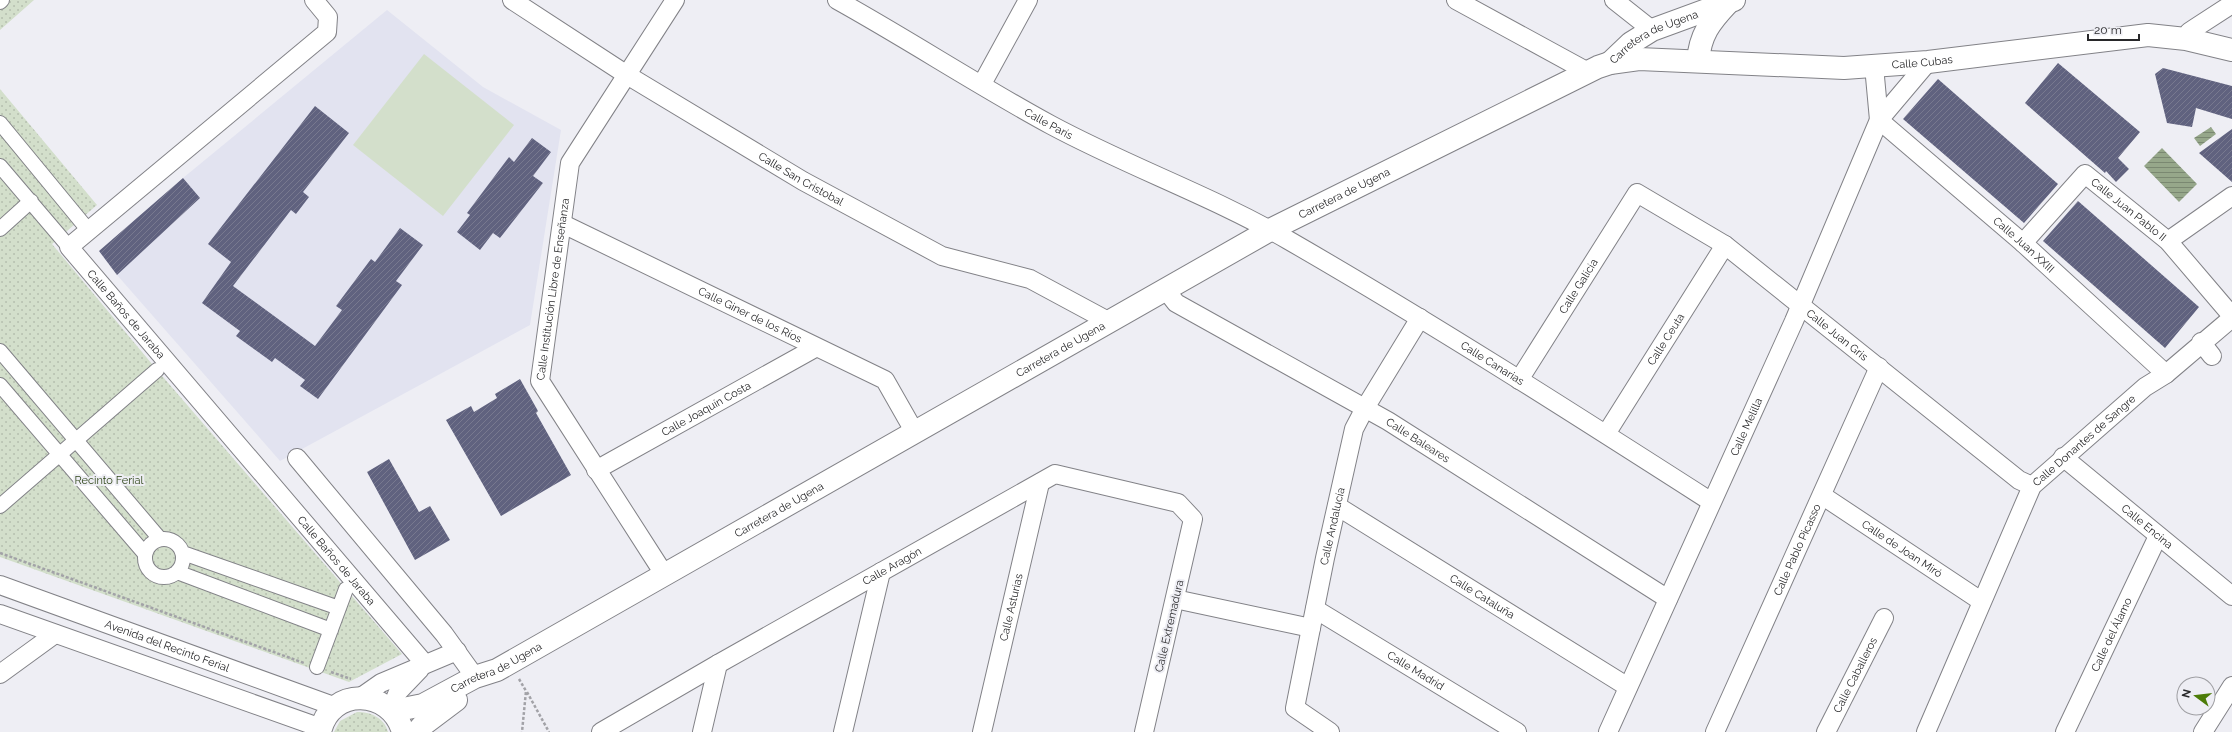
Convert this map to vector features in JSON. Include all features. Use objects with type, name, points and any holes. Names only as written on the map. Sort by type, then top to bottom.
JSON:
[{"type":"main road","name":"Carretera de Ugena","points":[[392,710],[424,705],[476,677],[503,666],[1270,230],[1588,72],[1610,63],[1632,43],[1652,30],[1731,2]]},
{"type":"main road","points":[[1698,61],[1699,47],[1707,27],[1731,2]]},
{"type":"main road","name":"Calle Cubas","points":[[1610,63],[1639,59],[1816,67],[1874,66],[1928,62],[2148,35],[2186,39],[2232,50]]},
{"type":"main road","points":[[417,732],[424,724],[503,666]]},
{"type":"main road","points":[[321,730],[326,716],[336,707],[347,700],[368,693],[374,700],[392,710],[400,722],[403,732]]},
{"type":"street","points":[[0,166],[70,247],[328,32],[328,17],[314,0]]},
{"type":"street","name":"Calle San Cristobal","points":[[512,0],[627,75],[803,181],[942,256],[1030,279],[1108,321]]},
{"type":"street","name":"Calle Institución Libre de Enseñanza","points":[[664,574],[540,381],[563,224],[570,163],[675,0]]},
{"type":"street","points":[[982,84],[1028,0]]},
{"type":"street","points":[[1456,0],[1588,72]]},
{"type":"street","points":[[1614,0],[1652,30]]},
{"type":"street","name":"Calle París","points":[[848,3],[1053,126],[1270,230]]},
{"type":"street","points":[[2186,39],[2189,32],[2232,4]]},
{"type":"street","name":"Calle Melilla","points":[[1608,732],[1710,502],[1801,304],[1878,120],[1928,62]]},
{"type":"street","name":"Calle Melilla","points":[[1874,66],[1878,120]]},
{"type":"street","name":"Calle Juan XXIII","points":[[1878,120],[2023,243],[2166,374]]},
{"type":"street","points":[[0,123],[89,231]]},
{"type":"street","name":"Calle Juan Pablo II","points":[[2023,243],[2085,174],[2168,241],[2232,317]]},
{"type":"street","name":"Calle Juan Gris","points":[[1637,193],[1725,245],[1801,304],[2019,480],[2032,486]]},
{"type":"street","name":"Calle Galicia","points":[[1519,380],[1637,193]]},
{"type":"street","points":[[2168,241],[2232,196]]},
{"type":"street","points":[[0,230],[31,201]]},
{"type":"street","name":"Calle Giner de los Ríos","points":[[563,224],[815,348],[885,380],[914,431]]},
{"type":"street","name":"Calle Canarias","points":[[1270,230],[1420,318],[1606,434],[1710,502]]},
{"type":"street","name":"Calle Ceuta","points":[[1606,434],[1725,245]]},
{"type":"street","name":"Calle Baños de Jaraba","points":[[70,247],[425,664]]},
{"type":"street","name":"Calle Baleares","points":[[1165,289],[1176,303],[1365,408],[1668,599]]},
{"type":"street","name":"Calle Donantes de Sangre","points":[[1926,732],[1981,601],[2032,486],[2063,457],[2145,388],[2206,349],[2232,317]]},
{"type":"street","name":"Calle Andalucía","points":[[1330,732],[1295,708],[1337,506],[1354,429],[1365,408],[1420,318]]},
{"type":"street","name":"Calle Joaquín Costa","points":[[596,470],[815,348]]},
{"type":"street","points":[[0,352],[160,539]]},
{"type":"street","name":"Calle Pablo Picasso","points":[[1715,732],[1879,368]]},
{"type":"street","points":[[0,506],[157,370]]},
{"type":"street","points":[[0,385],[145,554]]},
{"type":"street","name":"Calle Encina","points":[[2063,457],[2232,596]]},
{"type":"street","points":[[297,458],[457,650],[476,677]]},
{"type":"street","name":"Calle Aragón","points":[[601,732],[718,664],[1055,474],[1178,504],[1193,519]]},
{"type":"street","name":"Calle Asturias","points":[[982,732],[1040,483]]},
{"type":"street","name":"Calle de Joan Miró","points":[[1822,496],[1981,601]]},
{"type":"street","name":"Calle Cataluña","points":[[1337,506],[1628,687]]},
{"type":"street","name":"Calle Extremadura","points":[[1144,732],[1193,519]]},
{"type":"street","name":"Calle del Álamo","points":[[2065,732],[2158,536]]},
{"type":"street","points":[[160,539],[176,542],[183,554],[183,560],[178,572],[167,577],[155,575],[146,566],[145,554],[151,543],[160,539]]},
{"type":"street","points":[[183,554],[339,608]]},
{"type":"street","points":[[178,572],[331,630]]},
{"type":"street","points":[[843,732],[881,572]]},
{"type":"street","name":"Avenida del Recinto Ferial","points":[[0,585],[336,707]]},
{"type":"street","points":[[317,667],[346,589]]},
{"type":"street","points":[[1174,599],[1311,628]]},
{"type":"street","name":"Calle Madrid","points":[[1315,609],[1517,732]]},
{"type":"street","points":[[0,614],[321,730]]},
{"type":"street","name":"Calle Caballeros","points":[[1826,732],[1884,618]]},
{"type":"street","points":[[0,674],[55,634]]},
{"type":"street","points":[[368,693],[381,683],[457,650]]},
{"type":"street","points":[[392,710],[398,692],[425,664]]},
{"type":"street","points":[[702,732],[718,664]]},
{"type":"street","points":[[2203,732],[2232,686]]},
{"type":"path","points":[[0,553],[317,667],[368,693]]},
{"type":"path","points":[[503,666],[526,691],[549,732]]},
{"type":"path","points":[[522,732],[526,691]]},
{"type":"shaded area","points":[[387,10],[483,87],[561,130],[530,325],[280,461],[117,275],[200,198],[183,178]]},
{"type":"shaded area","points":[[2211,127],[2216,134],[2200,146],[2194,138]]},
{"type":"shaded area","points":[[2162,148],[2197,184],[2179,202],[2144,166]]},
{"type":"green space","points":[[0,0],[34,0],[0,30]]},
{"type":"green space","points":[[424,54],[514,125],[443,216],[353,145]]},
{"type":"green space","name":"Recinto Ferial","points":[[0,89],[97,205],[52,244],[157,370],[402,654],[349,682],[0,557]]},
{"type":"green space","points":[[357,712],[376,716],[386,727],[388,732],[334,732],[340,721]]},
{"type":"building","points":[[2058,63],[2140,132],[2118,158],[2129,169],[2116,182],[2106,171],[2105,173],[2025,103]]},
{"type":"building","points":[[2163,68],[2232,86],[2232,119],[2196,108],[2192,127],[2167,123],[2155,74]]},
{"type":"building","points":[[1938,79],[2058,184],[2024,223],[1903,119]]},
{"type":"building","points":[[315,106],[349,133],[303,192],[309,197],[296,214],[291,210],[233,286],[315,346],[342,310],[336,306],[371,259],[375,262],[400,228],[423,245],[396,281],[402,285],[318,399],[300,386],[305,380],[275,358],[272,362],[236,336],[240,331],[202,303],[231,262],[208,244]]},
{"type":"building","points":[[2232,129],[2232,182],[2199,153]]},
{"type":"building","points":[[532,138],[551,152],[533,176],[543,183],[500,238],[493,233],[480,250],[457,232],[470,215],[467,213],[509,157],[514,162]]},
{"type":"building","points":[[183,178],[200,198],[117,275],[99,251]]},
{"type":"building","points":[[2078,201],[2199,307],[2165,348],[2043,241]]},
{"type":"building","points":[[520,379],[538,411],[536,413],[571,475],[501,516],[446,420],[471,406],[474,412],[497,398],[495,394]]},
{"type":"building","points":[[389,459],[419,512],[430,506],[450,540],[415,560],[367,472]]}]
